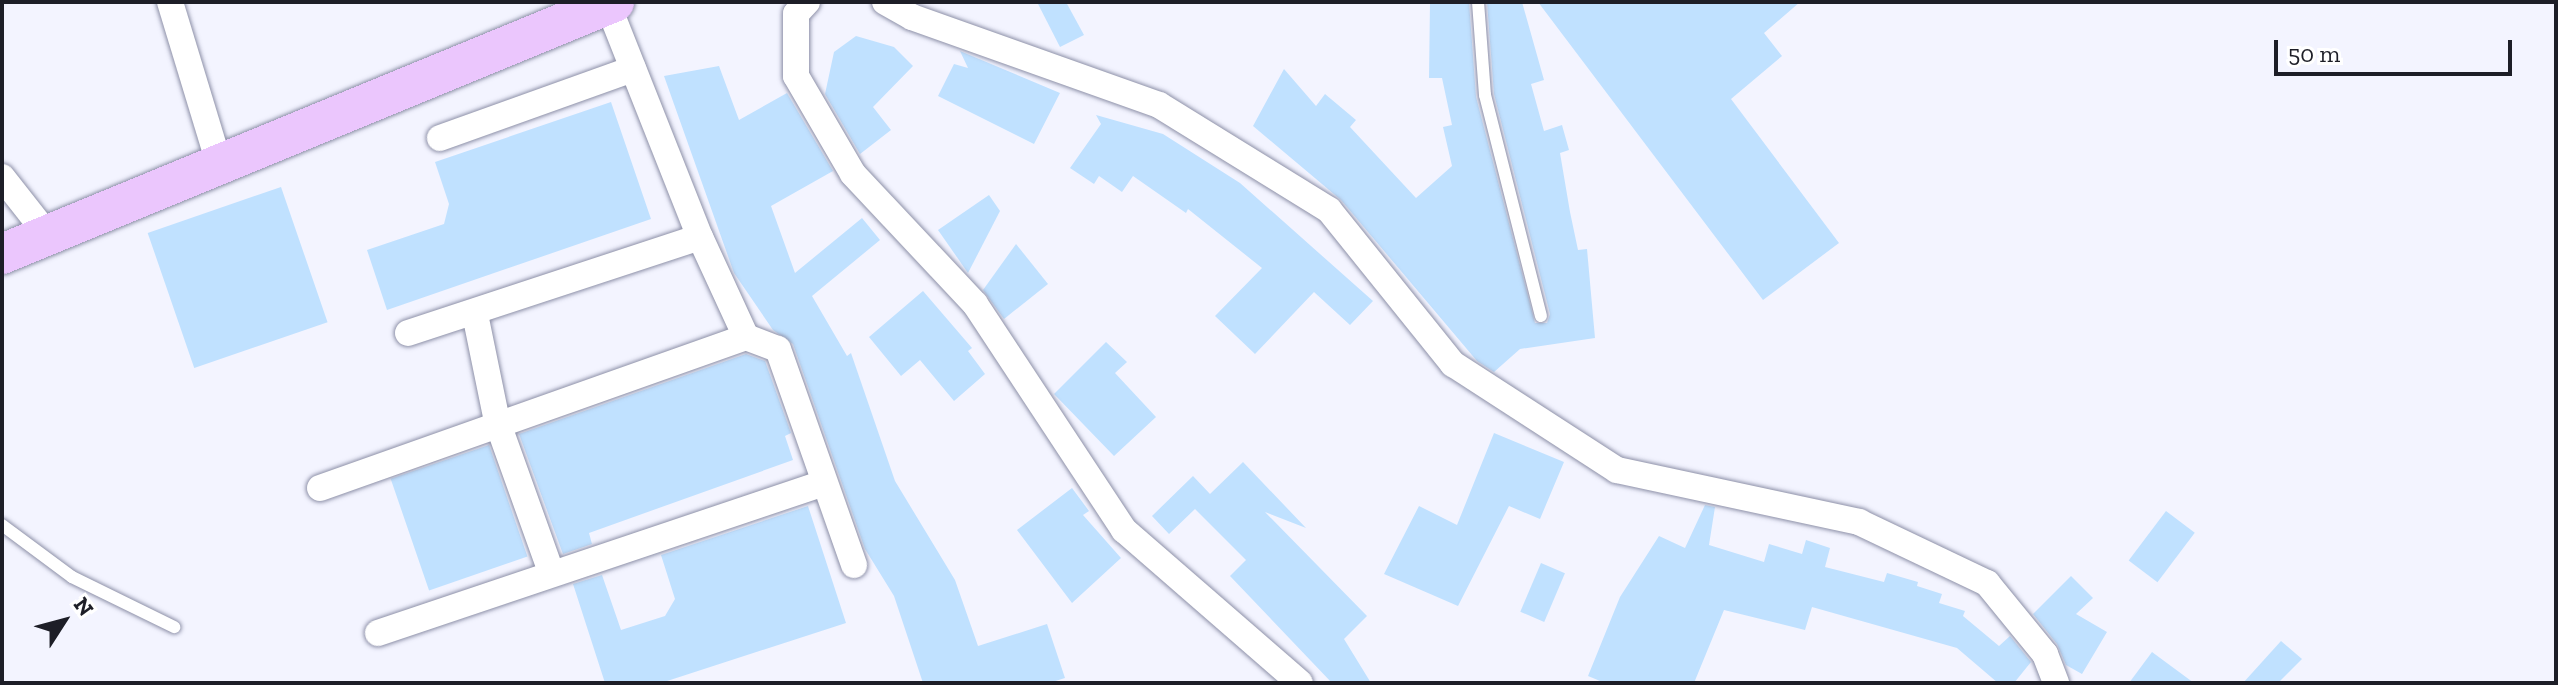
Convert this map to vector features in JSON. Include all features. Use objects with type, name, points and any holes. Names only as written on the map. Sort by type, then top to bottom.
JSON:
[{"type":"main road","points":[[2,254],[46,233],[611,3]]},
{"type":"street","points":[[170,2],[219,163]]},
{"type":"street","points":[[807,2],[796,14],[796,76],[853,174],[975,304],[1124,530],[1300,683]]},
{"type":"street","points":[[885,2],[912,17],[1159,105],[1329,210],[1453,364],[1617,470],[1859,522],[1987,583],[2045,654],[2056,683]]},
{"type":"street","points":[[611,3],[633,69],[700,237],[746,337]]},
{"type":"street","points":[[440,138],[633,69]]},
{"type":"street","points":[[2,177],[46,233]]},
{"type":"street","points":[[408,333],[475,314],[700,237]]},
{"type":"street","points":[[475,314],[497,421],[551,572]]},
{"type":"street","points":[[320,488],[497,421],[746,337],[778,349],[822,484],[854,565]]},
{"type":"street","points":[[378,633],[551,572],[822,484]]},
{"type":"lane","points":[[1478,2],[1485,95],[1541,316]]},
{"type":"lane","points":[[2,525],[72,577],[174,627]]},
{"type":"building","points":[[1037,2],[1066,2],[1084,35],[1060,47]]},
{"type":"building","points":[[1430,2],[1469,2],[1476,97],[1535,323],[1547,323],[1550,314],[1494,94],[1487,2],[1522,2],[1544,80],[1531,84],[1544,131],[1562,125],[1569,150],[1560,153],[1570,212],[1578,250],[1587,249],[1595,338],[1520,349],[1494,372],[1477,361],[1341,200],[1253,126],[1284,69],[1316,106],[1325,94],[1356,120],[1350,127],[1416,198],[1452,166],[1443,127],[1452,125],[1442,78],[1429,78]]},
{"type":"building","points":[[1538,2],[1800,2],[1764,33],[1782,56],[1731,99],[1839,243],[1763,300]]},
{"type":"building","points":[[856,36],[894,47],[913,66],[873,107],[891,130],[860,154],[825,94],[834,52]]},
{"type":"building","points":[[960,51],[1060,93],[1034,144],[938,96],[954,64],[968,68]]},
{"type":"building","points":[[719,66],[739,120],[787,93],[833,171],[771,206],[795,273],[862,218],[880,240],[812,296],[847,356],[851,353],[895,481],[955,580],[978,646],[1047,624],[1065,678],[1049,683],[923,683],[894,596],[865,549],[793,344],[773,330],[734,273],[664,76]]},
{"type":"building","points":[[611,102],[651,219],[387,310],[367,250],[444,224],[449,204],[435,162]]},
{"type":"building","points":[[1096,115],[1163,134],[1240,183],[1373,301],[1350,325],[1314,292],[1255,354],[1215,316],[1262,268],[1188,209],[1186,213],[1133,176],[1122,192],[1099,176],[1094,184],[1070,168],[1101,124]]},
{"type":"building","points":[[281,187],[328,322],[194,368],[148,233]]},
{"type":"building","points":[[989,195],[1000,211],[968,273],[938,230]]},
{"type":"building","points":[[1016,244],[1048,284],[1004,319],[983,290]]},
{"type":"building","points":[[923,291],[972,348],[968,351],[985,374],[954,401],[920,360],[901,376],[869,337]]},
{"type":"building","points":[[1106,342],[1127,362],[1115,373],[1156,417],[1114,456],[1054,394]]},
{"type":"building","points":[[746,354],[765,361],[791,433],[785,436],[793,460],[589,533],[592,544],[563,554],[519,434]]},
{"type":"building","points":[[1494,433],[1564,462],[1540,519],[1509,506],[1458,606],[1384,574],[1419,506],[1457,525]]},
{"type":"building","points":[[489,445],[527,557],[429,590],[391,479]]},
{"type":"building","points":[[1243,462],[1306,528],[1265,512],[1367,616],[1344,639],[1371,683],[1332,683],[1230,576],[1246,560],[1195,509],[1169,534],[1152,516],[1193,476],[1210,494]]},
{"type":"building","points":[[1072,488],[1089,511],[1083,515],[1121,558],[1072,603],[1017,530]]},
{"type":"building","points":[[1705,505],[1715,507],[1709,545],[1764,562],[1769,544],[1802,554],[1806,540],[1830,548],[1825,567],[1884,582],[1887,573],[1918,582],[1917,586],[1942,594],[1939,603],[1965,611],[1963,616],[1999,646],[2010,636],[2031,662],[2014,683],[1998,683],[1957,648],[1812,607],[1805,630],[1724,610],[1694,683],[1605,683],[1588,676],[1620,597],[1659,536],[1685,548]]},
{"type":"building","points":[[808,506],[846,623],[661,683],[605,683],[573,584],[602,575],[621,630],[665,616],[675,599],[661,555]]},
{"type":"building","points":[[2166,511],[2195,533],[2157,582],[2129,561]]},
{"type":"building","points":[[1541,563],[1565,573],[1544,622],[1520,612]]},
{"type":"building","points":[[2071,576],[2093,598],[2076,614],[2107,632],[2082,674],[2066,665],[2057,644],[2033,614]]},
{"type":"building","points":[[2281,641],[2302,659],[2278,683],[2243,683]]},
{"type":"building","points":[[2152,652],[2194,683],[2129,683]]}]
